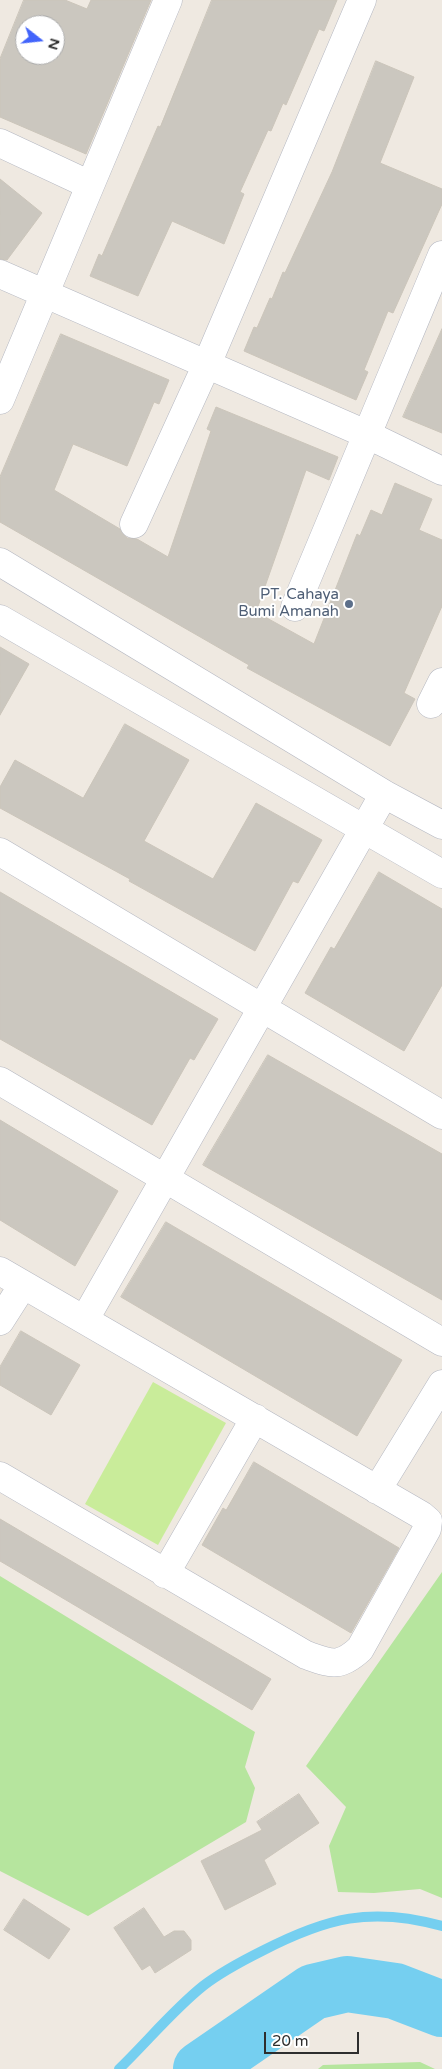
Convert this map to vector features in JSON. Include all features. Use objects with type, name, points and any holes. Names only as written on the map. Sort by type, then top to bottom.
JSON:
[{"type":"street","points":[[0,400],[168,0]]},
{"type":"street","points":[[134,524],[207,364],[362,0]]},
{"type":"street","points":[[0,144],[90,185]]},
{"type":"street","points":[[295,607],[442,255]]},
{"type":"street","points":[[0,274],[366,434],[442,471]]},
{"type":"street","points":[[0,562],[384,794],[442,825]]},
{"type":"street","points":[[0,619],[442,874]]},
{"type":"street","points":[[85,1318],[260,1008],[366,829],[384,794]]},
{"type":"street","points":[[0,852],[442,1116]]},
{"type":"street","points":[[0,1082],[442,1342]]},
{"type":"street","points":[[0,1322],[11,1278],[85,1318],[421,1515],[428,1521],[427,1529],[360,1649],[345,1662],[329,1663],[306,1655],[0,1476]]},
{"type":"street","points":[[377,1490],[442,1384]]},
{"type":"street","points":[[165,1574],[254,1418]]},
{"type":"green space","points":[[153,1382],[226,1423],[158,1545],[85,1504]]},
{"type":"green space","points":[[442,1572],[442,1898],[420,1889],[374,1893],[338,1892],[329,1846],[346,1807],[306,1766]]},
{"type":"green space","points":[[0,1576],[255,1732],[245,1767],[255,1788],[246,1822],[88,1916],[0,1871]]},
{"type":"green space","points":[[420,2062],[435,2069],[318,2069],[323,2065]]},
{"type":"building","points":[[24,0],[65,0],[87,9],[91,0],[151,0],[86,154],[0,117],[0,59],[15,22],[15,65],[65,65],[65,15],[18,15]]},
{"type":"building","points":[[212,0],[337,0],[324,31],[319,29],[286,105],[283,103],[271,131],[268,130],[240,192],[244,194],[224,244],[172,221],[138,296],[90,276],[99,254],[102,256],[158,126],[160,127]]},
{"type":"building","points":[[376,61],[414,77],[380,163],[442,189],[442,204],[393,313],[388,311],[364,370],[368,372],[356,400],[244,351],[254,327],[257,328],[283,272],[285,273],[332,172]]},
{"type":"building","points":[[0,179],[42,213],[7,260],[0,259]]},
{"type":"building","points":[[442,329],[442,433],[403,417]]},
{"type":"building","points":[[61,334],[169,380],[159,404],[154,402],[127,466],[73,444],[54,490],[120,529],[127,538],[137,539],[168,557],[211,431],[207,429],[216,407],[338,457],[329,480],[306,470],[256,612],[314,644],[357,534],[360,536],[371,510],[382,515],[395,483],[432,499],[419,530],[442,540],[442,606],[404,693],[415,699],[390,746],[247,668],[249,665],[0,522],[0,477]]},
{"type":"building","points":[[0,647],[29,664],[0,715]]},
{"type":"building","points":[[125,724],[189,760],[144,841],[213,879],[256,803],[322,840],[298,883],[293,881],[255,951],[129,881],[130,879],[0,808],[0,787],[15,760],[83,798]]},
{"type":"building","points":[[379,872],[442,909],[442,985],[404,1051],[305,993],[331,947],[334,949]]},
{"type":"building","points":[[0,892],[218,1019],[194,1060],[190,1058],[152,1125],[0,1039]]},
{"type":"building","points":[[268,1055],[442,1154],[442,1300],[203,1165]]},
{"type":"building","points":[[0,1120],[118,1191],[75,1266],[0,1220]]},
{"type":"building","points":[[166,1222],[402,1360],[357,1436],[121,1297]]},
{"type":"building","points":[[21,1331],[80,1365],[51,1415],[0,1385],[0,1367]]},
{"type":"building","points":[[254,1462],[399,1548],[351,1633],[202,1545],[223,1508],[226,1510]]},
{"type":"building","points":[[0,1519],[271,1679],[252,1710],[0,1561]]},
{"type":"building","points":[[299,1794],[319,1823],[264,1860],[276,1884],[225,1910],[201,1861],[262,1830],[257,1822]]},
{"type":"building","points":[[24,1899],[70,1929],[49,1959],[4,1930]]},
{"type":"building","points":[[144,1908],[164,1937],[174,1931],[184,1931],[191,1940],[191,1950],[155,1973],[150,1965],[142,1970],[114,1928]]},
{"type":"waterway","points":[[119,2069],[203,1986],[254,1955],[307,1930],[328,1923],[371,1916],[417,1920],[442,1926]]},
{"type":"waterway","points":[[201,2069],[313,1992],[347,1984],[395,1991],[442,2009]]},
{"type":"place","name":"PT. Cahaya Bumi Amanah","points":[[349,604]]}]
